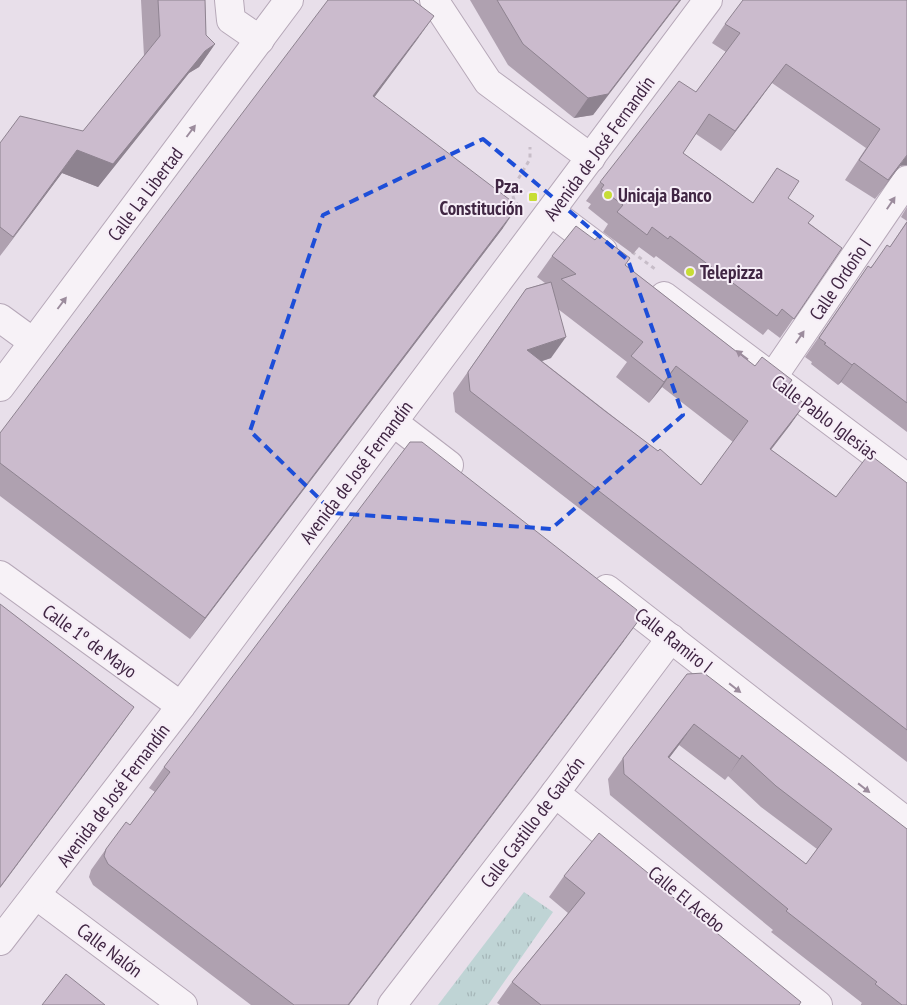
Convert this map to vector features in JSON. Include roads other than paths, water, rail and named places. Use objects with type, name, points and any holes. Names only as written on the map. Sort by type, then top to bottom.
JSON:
[{"type":"street","points":[[229,0],[231,20],[260,40]]},
{"type":"street","name":"Calle La Libertad","points":[[0,387],[289,0]]},
{"type":"street","points":[[434,0],[488,82],[591,158]]},
{"type":"street","name":"Avenida de José Fernandín","points":[[0,941],[181,706],[708,0]]},
{"type":"street","name":"Calle Ordoño I","points":[[772,378],[907,180]]},
{"type":"street","points":[[551,212],[620,263]]},
{"type":"street","name":"Calle Pablo Iglesias","points":[[643,280],[907,478]]},
{"type":"street","points":[[0,318],[33,342]]},
{"type":"street","points":[[394,422],[466,479]]},
{"type":"street","name":"Calle Ramiro I","points":[[584,571],[907,822]]},
{"type":"street","name":"Calle 1º de Mayo","points":[[0,576],[181,706]]},
{"type":"street","name":"Calle Castillo de Gauzón","points":[[392,1005],[556,792],[671,638]]},
{"type":"street","name":"Calle El Acebo","points":[[556,792],[818,1005]]},
{"type":"street","name":"Calle Nalón","points":[[36,895],[183,1005]]},
{"type":"place","name":"Unicaja Banco","points":[[608,195]]},
{"type":"place","name":"Pza. Constitución","points":[[533,197]]},
{"type":"place","name":"Telepizza","points":[[690,272]]}]
